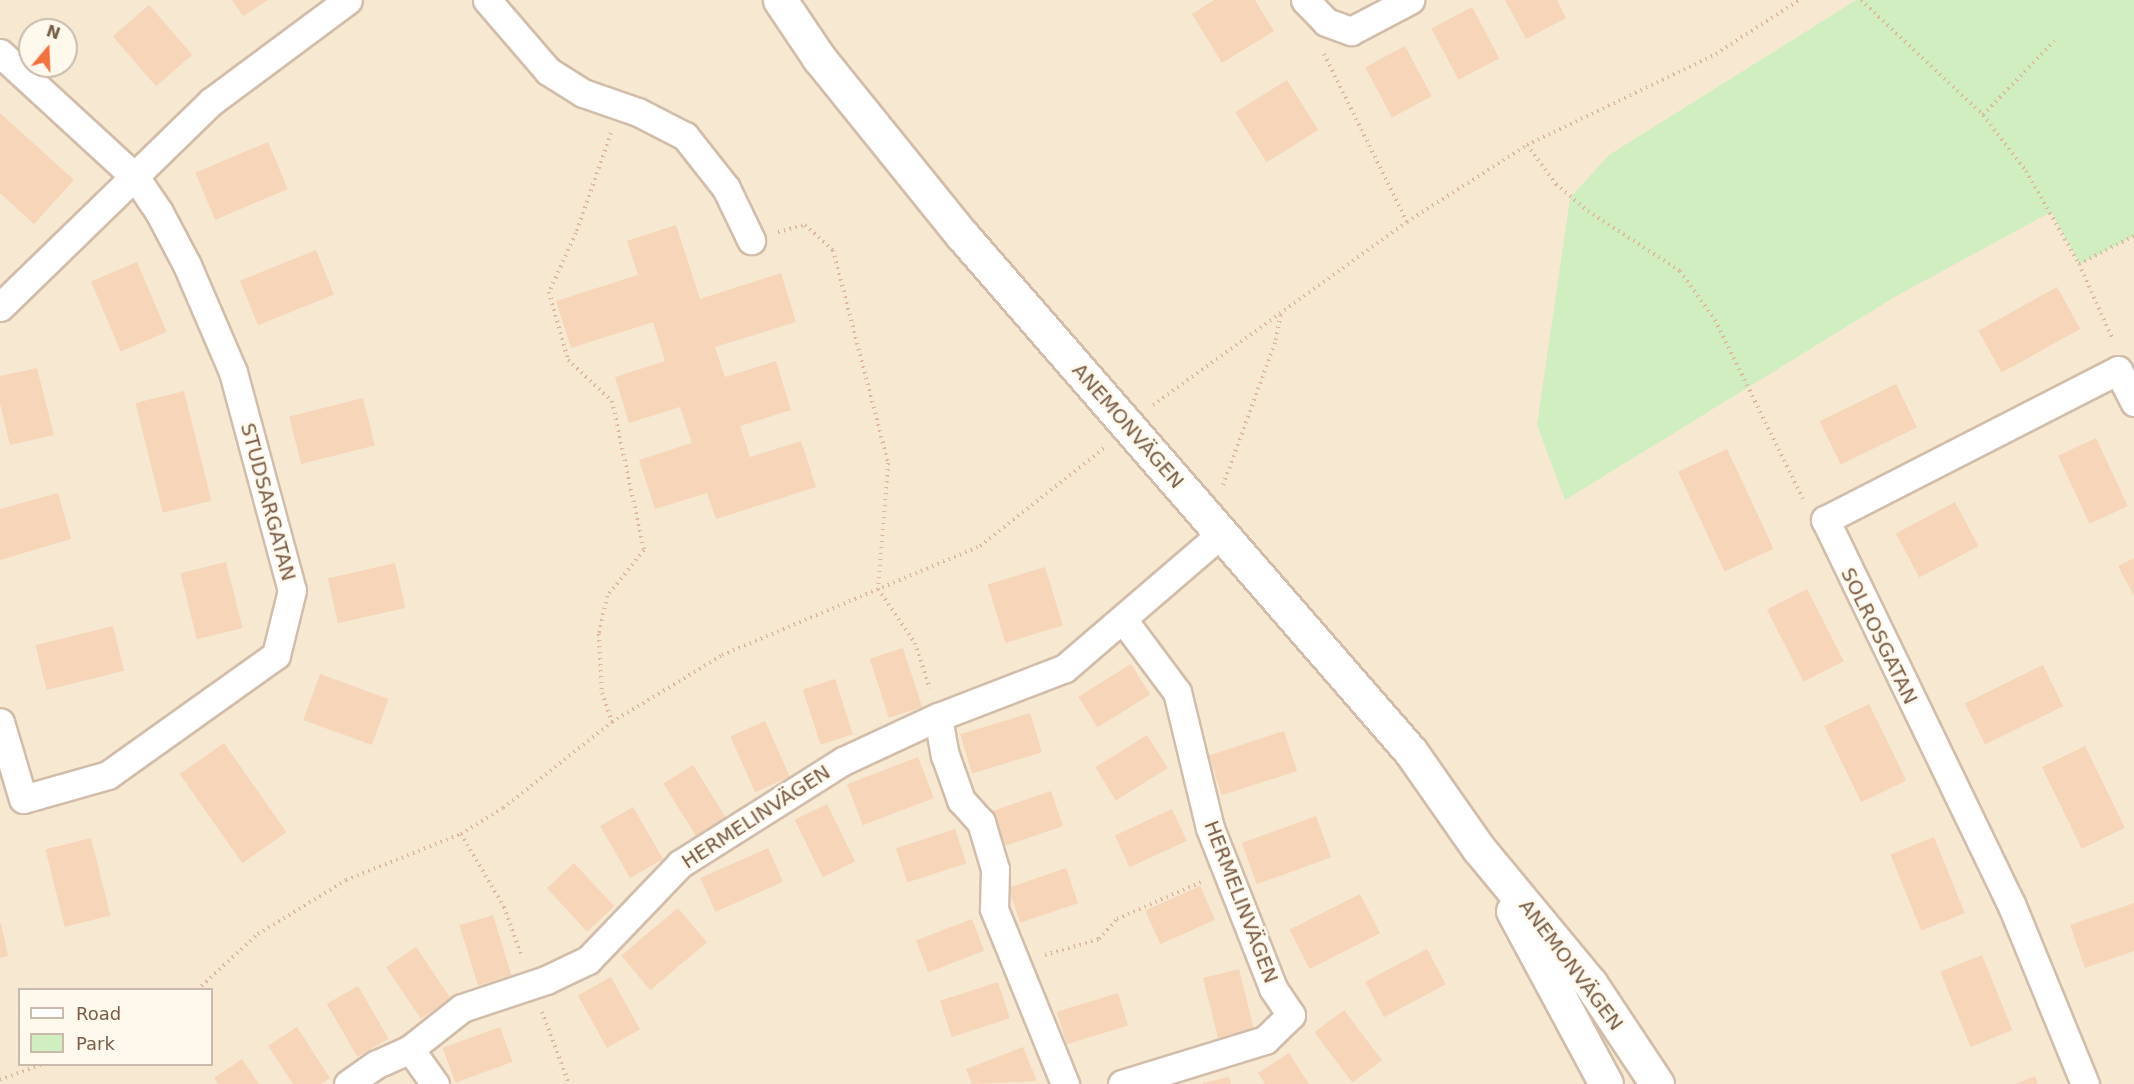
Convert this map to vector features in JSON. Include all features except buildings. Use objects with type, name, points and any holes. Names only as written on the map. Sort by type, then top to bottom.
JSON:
[{"type":"street","points":[[0,307],[136,178],[212,101],[348,0]]},
{"type":"street","points":[[487,0],[548,71],[583,93],[619,105],[685,136],[726,188],[751,240]]},
{"type":"street","name":"ANEMONVÄGEN","points":[[780,0],[819,58],[955,226],[1411,752],[1479,849],[1590,983],[1657,1084]]},
{"type":"street","points":[[1305,0],[1326,22],[1352,31],[1410,0]]},
{"type":"street","points":[[0,53],[136,178]]},
{"type":"street","name":"STUDSARGATAN","points":[[0,722],[23,798],[108,775],[276,655],[290,601],[292,590],[233,372],[187,265],[136,178]]},
{"type":"street","points":[[1825,520],[2118,370],[2134,402]]},
{"type":"street","name":"SOLROSGATAN","points":[[1825,520],[2011,904],[2085,1084]]},
{"type":"street","name":"HERMELINVÄGEN","points":[[348,1084],[377,1064],[410,1049],[462,1008],[546,980],[588,960],[680,864],[843,761],[938,717],[1065,668],[1124,621],[1221,534]]},
{"type":"street","name":"HERMELINVÄGEN","points":[[1122,1084],[1265,1040],[1291,1015],[1273,988],[1210,828],[1177,692],[1124,621]]},
{"type":"street","points":[[938,717],[945,755],[961,800],[981,822],[995,869],[994,909],[1065,1084]]},
{"type":"street","name":"ANEMONVÄGEN","points":[[1479,849],[1606,1084]]},
{"type":"street","points":[[410,1049],[435,1084]]},
{"type":"path","points":[[1149,409],[1281,311],[1407,222],[1527,145],[1716,54],[1799,0]]},
{"type":"path","points":[[1861,0],[1983,114],[2026,171],[2079,264],[2117,349],[2118,370]]},
{"type":"path","points":[[1326,22],[1321,48],[1407,222]]},
{"type":"path","points":[[1983,114],[2055,41]]},
{"type":"path","points":[[612,722],[602,693],[599,634],[607,596],[644,550],[612,401],[568,360],[549,292],[576,232],[619,105]]},
{"type":"path","points":[[1527,145],[1556,184],[1588,211],[1680,272],[1715,320],[1807,507],[1825,520]]},
{"type":"path","points":[[751,240],[805,225],[833,250],[888,463],[878,589],[915,643],[938,717]]},
{"type":"path","points":[[2079,264],[2134,236]]},
{"type":"path","points":[[1221,491],[1276,340],[1281,311]]},
{"type":"path","points":[[199,988],[258,934],[346,880],[461,834],[503,808],[612,722],[722,655],[980,546],[1111,442]]},
{"type":"path","points":[[1015,963],[1099,939],[1117,919],[1227,871]]},
{"type":"path","points":[[0,1080],[40,1066]]},
{"type":"shaded area","points":[[0,0],[2134,0],[2134,1084],[0,1084]]},
{"type":"green space","points":[[1856,0],[2134,0],[2134,236],[2080,264],[2051,212],[1898,295],[1565,500],[1537,425],[1570,198],[1609,155]]}]
